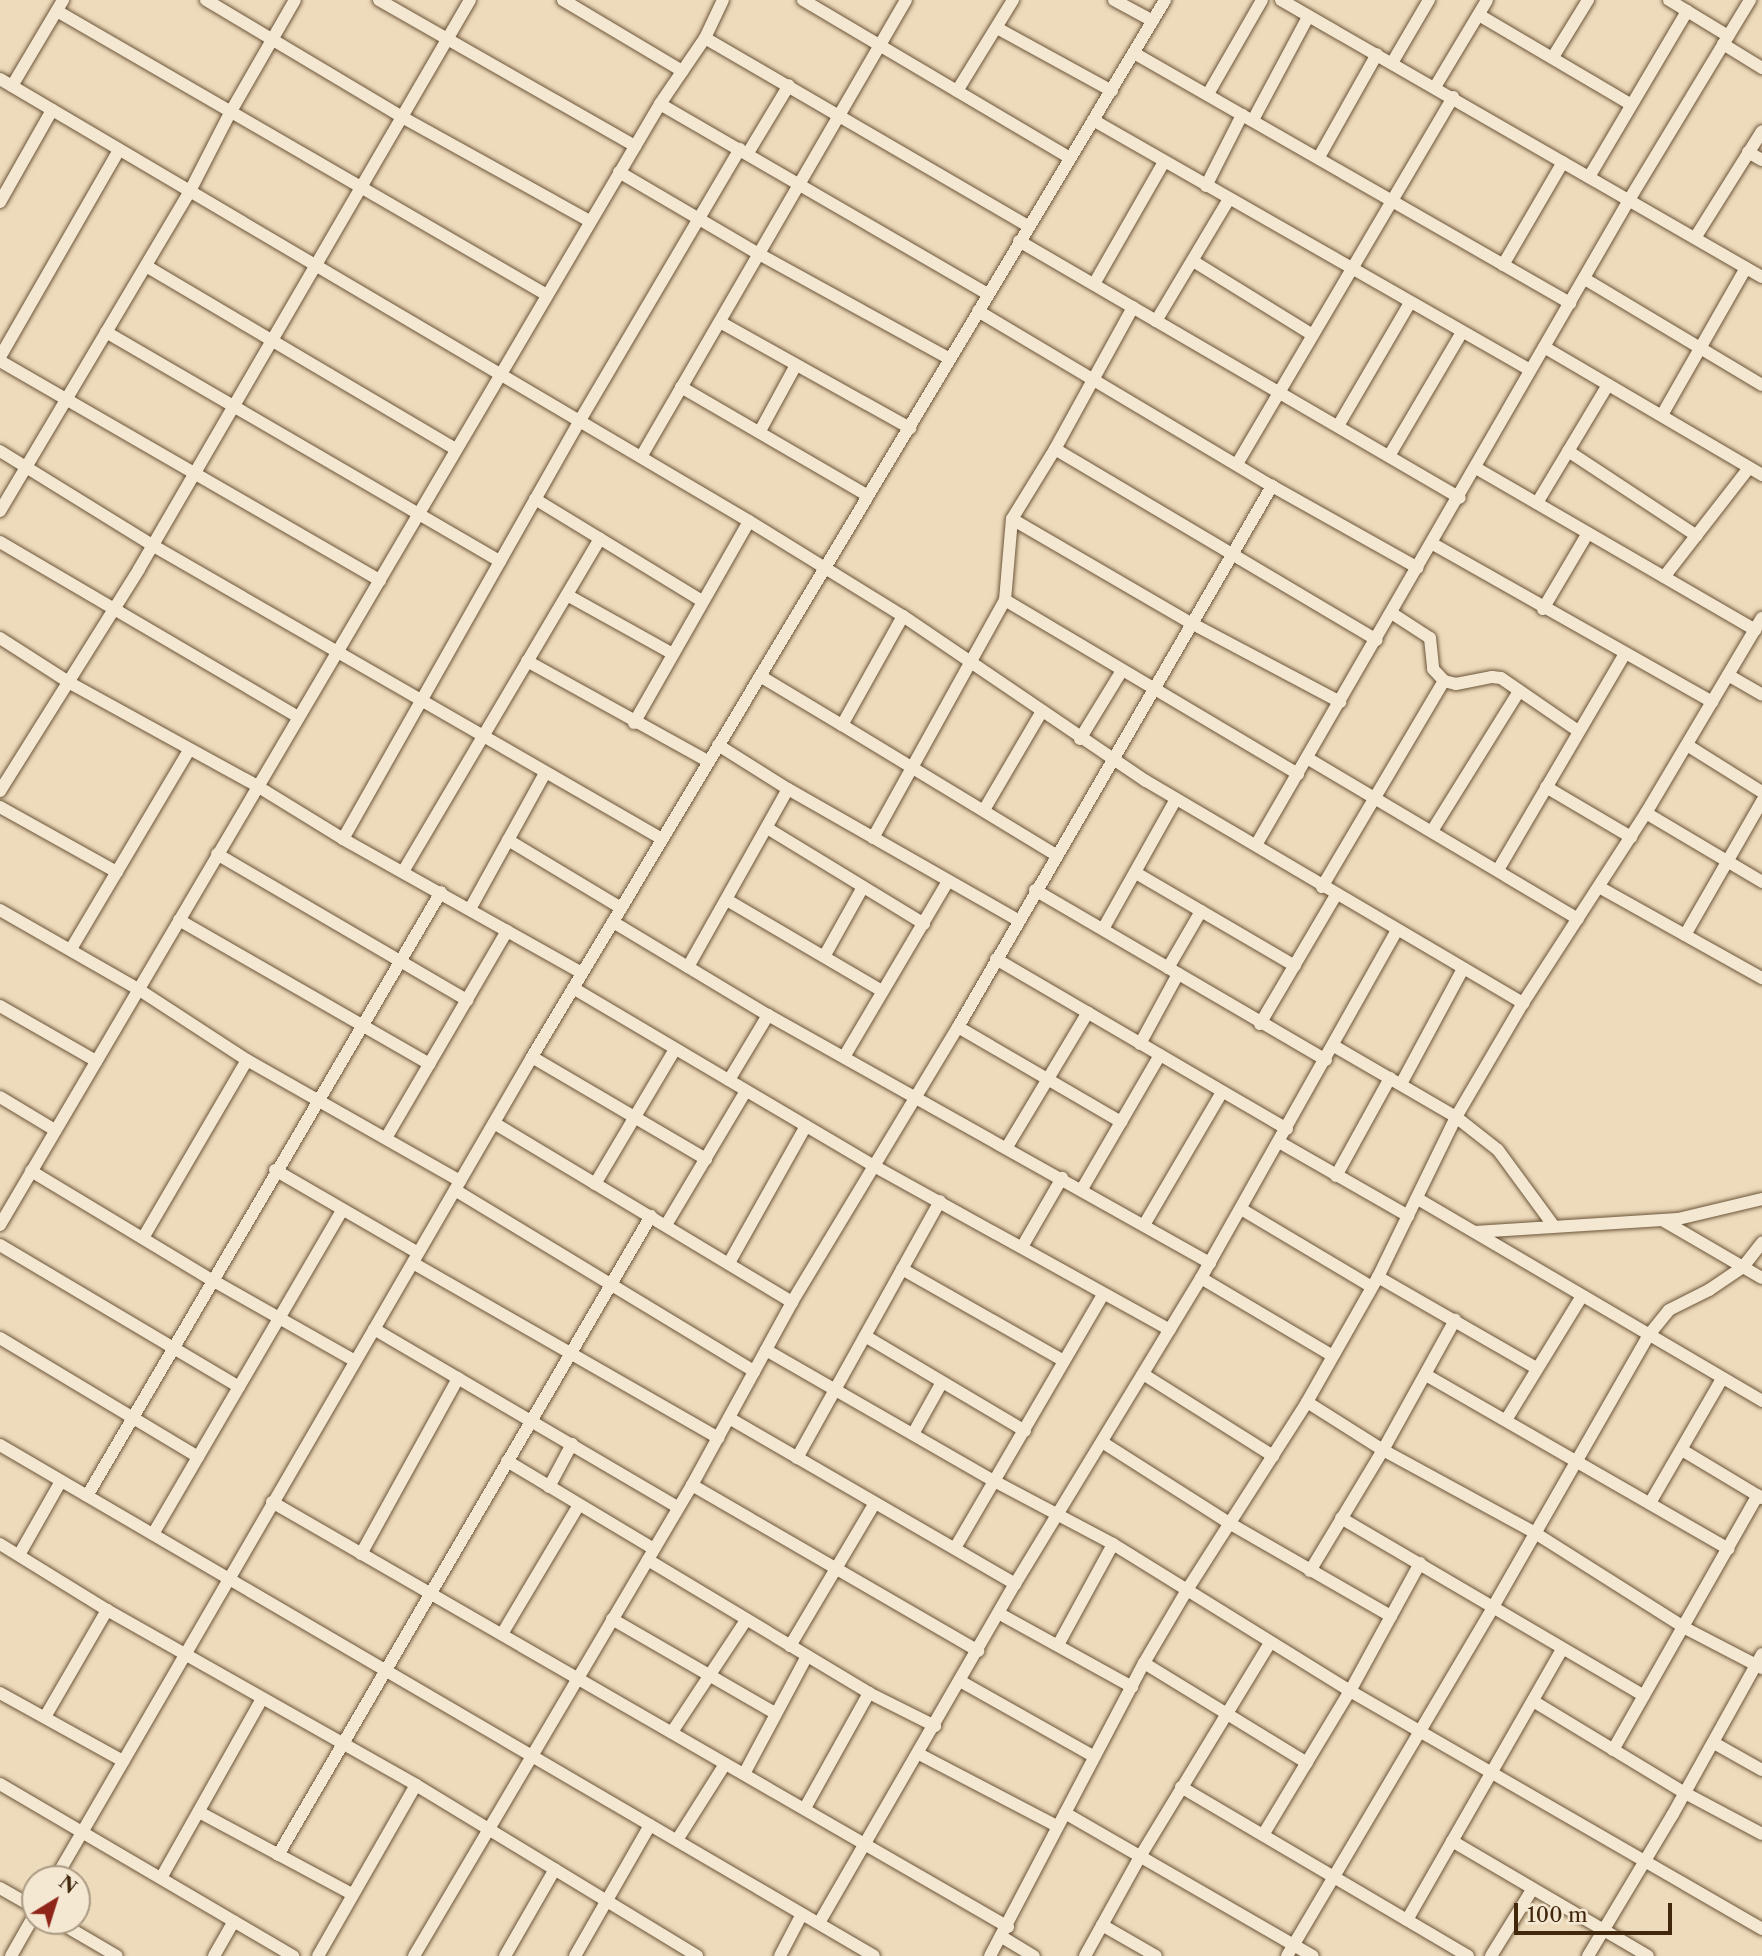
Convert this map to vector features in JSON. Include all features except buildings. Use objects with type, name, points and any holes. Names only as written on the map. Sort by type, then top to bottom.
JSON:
[{"type":"street","points":[[206,0],[402,117],[590,221]]},
{"type":"street","points":[[0,511],[190,191],[230,113],[295,0]]},
{"type":"street","points":[[379,0],[635,146]]},
{"type":"street","points":[[0,791],[114,610],[470,0]]},
{"type":"street","points":[[563,0],[581,5],[682,71]]},
{"type":"street","points":[[0,1225],[590,221],[660,104],[705,38],[723,0]]},
{"type":"street","points":[[803,0],[818,4],[1068,157]]},
{"type":"street","points":[[641,457],[906,0]]},
{"type":"street","points":[[957,91],[1013,0]]},
{"type":"street","points":[[1114,0],[1153,22]]},
{"type":"street","points":[[63,1865],[532,1057],[910,428],[1068,157],[1112,91],[1165,0]]},
{"type":"street","points":[[1208,94],[1262,0]]},
{"type":"street","points":[[1281,0],[1762,277]]},
{"type":"street","points":[[1392,63],[1429,0]]},
{"type":"street","points":[[1435,87],[1488,0]]},
{"type":"street","points":[[1553,57],[1588,0]]},
{"type":"street","points":[[1670,0],[1762,68]]},
{"type":"street","points":[[1256,845],[1460,498],[1530,370],[1629,200],[1750,0]]},
{"type":"street","points":[[12,86],[60,6],[230,113],[547,295]]},
{"type":"street","points":[[1589,177],[1687,10]]},
{"type":"street","points":[[1479,15],[1630,104]]},
{"type":"street","points":[[1206,186],[1308,17]]},
{"type":"street","points":[[997,29],[1112,91]]},
{"type":"street","points":[[705,38],[840,114],[1027,226]]},
{"type":"street","points":[[1134,53],[1570,303]]},
{"type":"street","points":[[1319,157],[1377,54]]},
{"type":"street","points":[[0,79],[825,567],[903,616],[1080,739],[1176,799],[1523,1003]]},
{"type":"street","points":[[343,839],[579,422],[699,219],[789,85]]},
{"type":"street","points":[[1237,464],[1452,97]]},
{"type":"street","points":[[660,104],[988,294]]},
{"type":"street","points":[[0,202],[52,110]]},
{"type":"street","points":[[1093,120],[1530,370]]},
{"type":"street","points":[[1695,238],[1762,131]]},
{"type":"street","points":[[119,150],[0,359],[67,401],[380,580]]},
{"type":"street","points":[[1748,152],[1762,160]]},
{"type":"street","points":[[1094,284],[1164,162]]},
{"type":"street","points":[[1503,265],[1563,162]]},
{"type":"street","points":[[620,172],[759,254],[950,359]]},
{"type":"street","points":[[0,174],[12,181]]},
{"type":"street","points":[[1156,321],[1228,199]]},
{"type":"street","points":[[1019,241],[1460,498]]},
{"type":"street","points":[[1193,261],[1311,334]]},
{"type":"street","points":[[146,266],[456,449]]},
{"type":"street","points":[[1662,415],[1746,268]]},
{"type":"street","points":[[1585,279],[1762,385]]},
{"type":"street","points":[[1338,426],[1410,303]]},
{"type":"street","points":[[873,838],[1005,600],[1012,519],[1055,449],[1133,307]]},
{"type":"street","points":[[978,311],[1272,486],[1418,568]]},
{"type":"street","points":[[720,322],[910,428]]},
{"type":"street","points":[[106,332],[500,561]]},
{"type":"street","points":[[1389,456],[1462,332]]},
{"type":"street","points":[[1544,347],[1762,475]]},
{"type":"street","points":[[760,431],[796,365]]},
{"type":"street","points":[[1537,503],[1608,385]]},
{"type":"street","points":[[681,387],[868,496]]},
{"type":"street","points":[[1055,449],[1377,640]]},
{"type":"street","points":[[0,451],[152,545],[662,839]]},
{"type":"street","points":[[1568,451],[1697,536]]},
{"type":"street","points":[[1476,468],[1755,630]]},
{"type":"street","points":[[1664,577],[1749,468]]},
{"type":"street","points":[[414,1956],[692,1485],[792,1302],[958,1027],[1230,553],[1272,486]]},
{"type":"street","points":[[535,499],[702,601]]},
{"type":"street","points":[[1012,519],[1191,623],[1340,702]]},
{"type":"street","points":[[634,723],[671,653],[749,521]]},
{"type":"street","points":[[1543,609],[1588,533]]},
{"type":"street","points":[[404,870],[600,539]]},
{"type":"street","points":[[0,542],[298,718]]},
{"type":"street","points":[[1433,544],[1543,609],[1712,702]]},
{"type":"street","points":[[567,594],[671,653]]},
{"type":"street","points":[[1005,600],[1073,639],[1121,672],[1298,774]]},
{"type":"street","points":[[1392,614],[1430,638],[1433,669],[1444,681],[1456,684],[1496,677],[1578,731]]},
{"type":"street","points":[[842,725],[903,616]]},
{"type":"street","points":[[990,1956],[1005,1932],[1093,1756],[1144,1663],[1187,1590],[1307,1402],[1375,1282],[1456,1117],[1523,1003],[1646,813],[1762,618]]},
{"type":"street","points":[[0,638],[69,682],[257,786],[343,839],[404,870],[582,973]]},
{"type":"street","points":[[1498,870],[1625,655]]},
{"type":"street","points":[[527,661],[634,723],[709,762]]},
{"type":"street","points":[[1080,739],[1121,672]]},
{"type":"street","points":[[1728,675],[1762,695]]},
{"type":"street","points":[[760,676],[1056,855]]},
{"type":"street","points":[[1322,887],[1444,681]]},
{"type":"street","points":[[1432,831],[1519,691]]},
{"type":"street","points":[[984,810],[1042,711]]},
{"type":"street","points":[[718,745],[788,789],[1018,920]]},
{"type":"street","points":[[1686,745],[1762,792]]},
{"type":"street","points":[[71,949],[189,750]]},
{"type":"street","points":[[1307,758],[1578,919]]},
{"type":"street","points":[[470,909],[545,772]]},
{"type":"street","points":[[1546,788],[1631,837]]},
{"type":"street","points":[[688,967],[788,789]]},
{"type":"street","points":[[1103,929],[1176,799]]},
{"type":"street","points":[[1685,934],[1762,801]]},
{"type":"street","points":[[0,807],[117,872]]},
{"type":"street","points":[[1646,813],[1762,882]]},
{"type":"street","points":[[767,828],[924,924]]},
{"type":"street","points":[[508,840],[621,908]]},
{"type":"street","points":[[217,854],[467,1000]]},
{"type":"street","points":[[1136,873],[1295,966]]},
{"type":"street","points":[[844,1057],[948,881]]},
{"type":"street","points":[[825,955],[863,887]]},
{"type":"street","points":[[1599,887],[1762,978]]},
{"type":"street","points":[[1035,890],[1260,1024],[1326,1060]]},
{"type":"street","points":[[86,1496],[275,1170],[441,892]]},
{"type":"street","points":[[1260,1024],[1336,895]]},
{"type":"street","points":[[727,900],[825,955],[882,991]]},
{"type":"street","points":[[0,910],[138,989],[247,1060],[386,1138],[610,1284],[754,1371]]},
{"type":"street","points":[[1140,1044],[1201,911]]},
{"type":"street","points":[[179,920],[429,1064]]},
{"type":"street","points":[[613,922],[768,1015],[1210,1263]]},
{"type":"street","points":[[819,1923],[1015,1584],[1210,1263],[1397,930]]},
{"type":"street","points":[[386,1138],[507,931]]},
{"type":"street","points":[[996,959],[1287,1129]]},
{"type":"street","points":[[1336,1175],[1463,969]]},
{"type":"street","points":[[573,988],[874,1167],[1170,1330]]},
{"type":"street","points":[[0,1006],[96,1061]]},
{"type":"street","points":[[1007,1147],[1088,1012]]},
{"type":"street","points":[[729,1080],[768,1015]]},
{"type":"street","points":[[958,1027],[1046,1081],[1121,1122]]},
{"type":"street","points":[[1334,1046],[1456,1117],[1504,1155],[1553,1226]]},
{"type":"street","points":[[595,1184],[675,1049]]},
{"type":"street","points":[[1082,1189],[1160,1055]]},
{"type":"street","points":[[532,1057],[706,1159]]},
{"type":"street","points":[[143,1238],[247,1060]]},
{"type":"street","points":[[666,1225],[746,1090]]},
{"type":"street","points":[[1144,1225],[1222,1092]]},
{"type":"street","points":[[0,1097],[55,1130]]},
{"type":"street","points":[[494,1123],[792,1302]]},
{"type":"street","points":[[729,1263],[806,1126]]},
{"type":"street","points":[[1279,1142],[1408,1216]]},
{"type":"street","points":[[275,1170],[571,1354],[718,1438]]},
{"type":"street","points":[[32,1171],[212,1280],[355,1361]]},
{"type":"street","points":[[1022,1247],[1062,1178]]},
{"type":"street","points":[[1418,1199],[1762,1401]]},
{"type":"street","points":[[1474,1233],[1664,1221],[1762,1199]]},
{"type":"street","points":[[797,1458],[940,1201]]},
{"type":"street","points":[[1241,1209],[1375,1282],[1455,1320],[1536,1368]]},
{"type":"street","points":[[153,1534],[342,1210]]},
{"type":"street","points":[[278,1855],[651,1216]]},
{"type":"street","points":[[1664,1221],[1762,1279]]},
{"type":"street","points":[[1291,1951],[1648,1336],[1669,1310],[1712,1288],[1743,1267],[1762,1244]]},
{"type":"street","points":[[0,1245],[239,1387]]},
{"type":"street","points":[[902,1269],[1065,1361]]},
{"type":"street","points":[[1201,1278],[1333,1356]]},
{"type":"street","points":[[955,1548],[1103,1295]]},
{"type":"street","points":[[1506,1420],[1582,1296]]},
{"type":"street","points":[[1310,1571],[1383,1450],[1455,1320]]},
{"type":"street","points":[[374,1329],[678,1507]]},
{"type":"street","points":[[865,1336],[941,1384],[1025,1431]]},
{"type":"street","points":[[0,1338],[198,1457]]},
{"type":"street","points":[[766,1350],[834,1392],[996,1482],[1058,1512],[1270,1643],[1489,1773],[1762,1929]]},
{"type":"street","points":[[1143,1374],[1273,1456]]},
{"type":"street","points":[[1426,1374],[1729,1549]]},
{"type":"street","points":[[361,1554],[458,1378]]},
{"type":"street","points":[[1650,1503],[1723,1379]]},
{"type":"street","points":[[913,1434],[941,1384]]},
{"type":"street","points":[[1307,1402],[1383,1450],[1535,1533],[1685,1628],[1760,1662],[1645,1863],[1588,1956]]},
{"type":"street","points":[[729,1418],[1015,1584]]},
{"type":"street","points":[[1102,1442],[1229,1523],[1391,1616]]},
{"type":"street","points":[[549,1487],[572,1444]]},
{"type":"street","points":[[0,1446],[874,1956]]},
{"type":"street","points":[[1613,1750],[1760,1497],[1682,1450]]},
{"type":"street","points":[[507,1461],[579,1505],[746,1620],[869,1693],[935,1726]]},
{"type":"street","points":[[19,1555],[61,1481]]},
{"type":"street","points":[[692,1485],[978,1651]]},
{"type":"street","points":[[272,1502],[805,1808],[1005,1932],[1034,1956]]},
{"type":"street","points":[[790,1646],[875,1503]]},
{"type":"street","points":[[502,1634],[579,1505]]},
{"type":"street","points":[[1341,1518],[1644,1696]]},
{"type":"street","points":[[0,1544],[184,1654],[416,1785],[697,1956]]},
{"type":"street","points":[[1058,1645],[1113,1544]]},
{"type":"street","points":[[1264,1835],[1420,1563]]},
{"type":"street","points":[[45,1717],[107,1609]]},
{"type":"street","points":[[1000,1614],[1132,1687]]},
{"type":"street","points":[[612,1619],[775,1713]]},
{"type":"street","points":[[672,1732],[746,1620]]},
{"type":"street","points":[[1084,1956],[1140,1855],[1270,1643]]},
{"type":"street","points":[[1407,1920],[1562,1649]]},
{"type":"street","points":[[744,1774],[807,1656]]},
{"type":"street","points":[[1144,1663],[1307,1763]]},
{"type":"street","points":[[960,1681],[1093,1756]]},
{"type":"street","points":[[0,1693],[123,1761]]},
{"type":"street","points":[[805,1808],[869,1693]]},
{"type":"street","points":[[161,1878],[262,1699]]},
{"type":"street","points":[[1533,1701],[1685,1793],[1762,1834]]},
{"type":"street","points":[[1714,1743],[1762,1770]]},
{"type":"street","points":[[919,1754],[1057,1826]]},
{"type":"street","points":[[677,1840],[725,1764]]},
{"type":"street","points":[[1,1785],[293,1956]]},
{"type":"street","points":[[318,1956],[416,1785]]},
{"type":"street","points":[[1181,1787],[1468,1956]]},
{"type":"street","points":[[199,1812],[352,1894]]},
{"type":"street","points":[[1065,1813],[1140,1855],[1291,1951],[1313,1956]]},
{"type":"street","points":[[575,1956],[650,1825]]},
{"type":"street","points":[[1452,1841],[1648,1956]]},
{"type":"street","points":[[505,1956],[555,1869]]},
{"type":"street","points":[[0,1888],[21,1900]]},
{"type":"street","points":[[1491,1956],[1532,1890]]},
{"type":"street","points":[[780,1956],[802,1914]]},
{"type":"street","points":[[214,1956],[234,1921]]},
{"type":"street","points":[[1102,1925],[1156,1956]]},
{"type":"street","points":[[11,1956],[23,1935]]},
{"type":"street","points":[[81,1935],[117,1956]]}]
